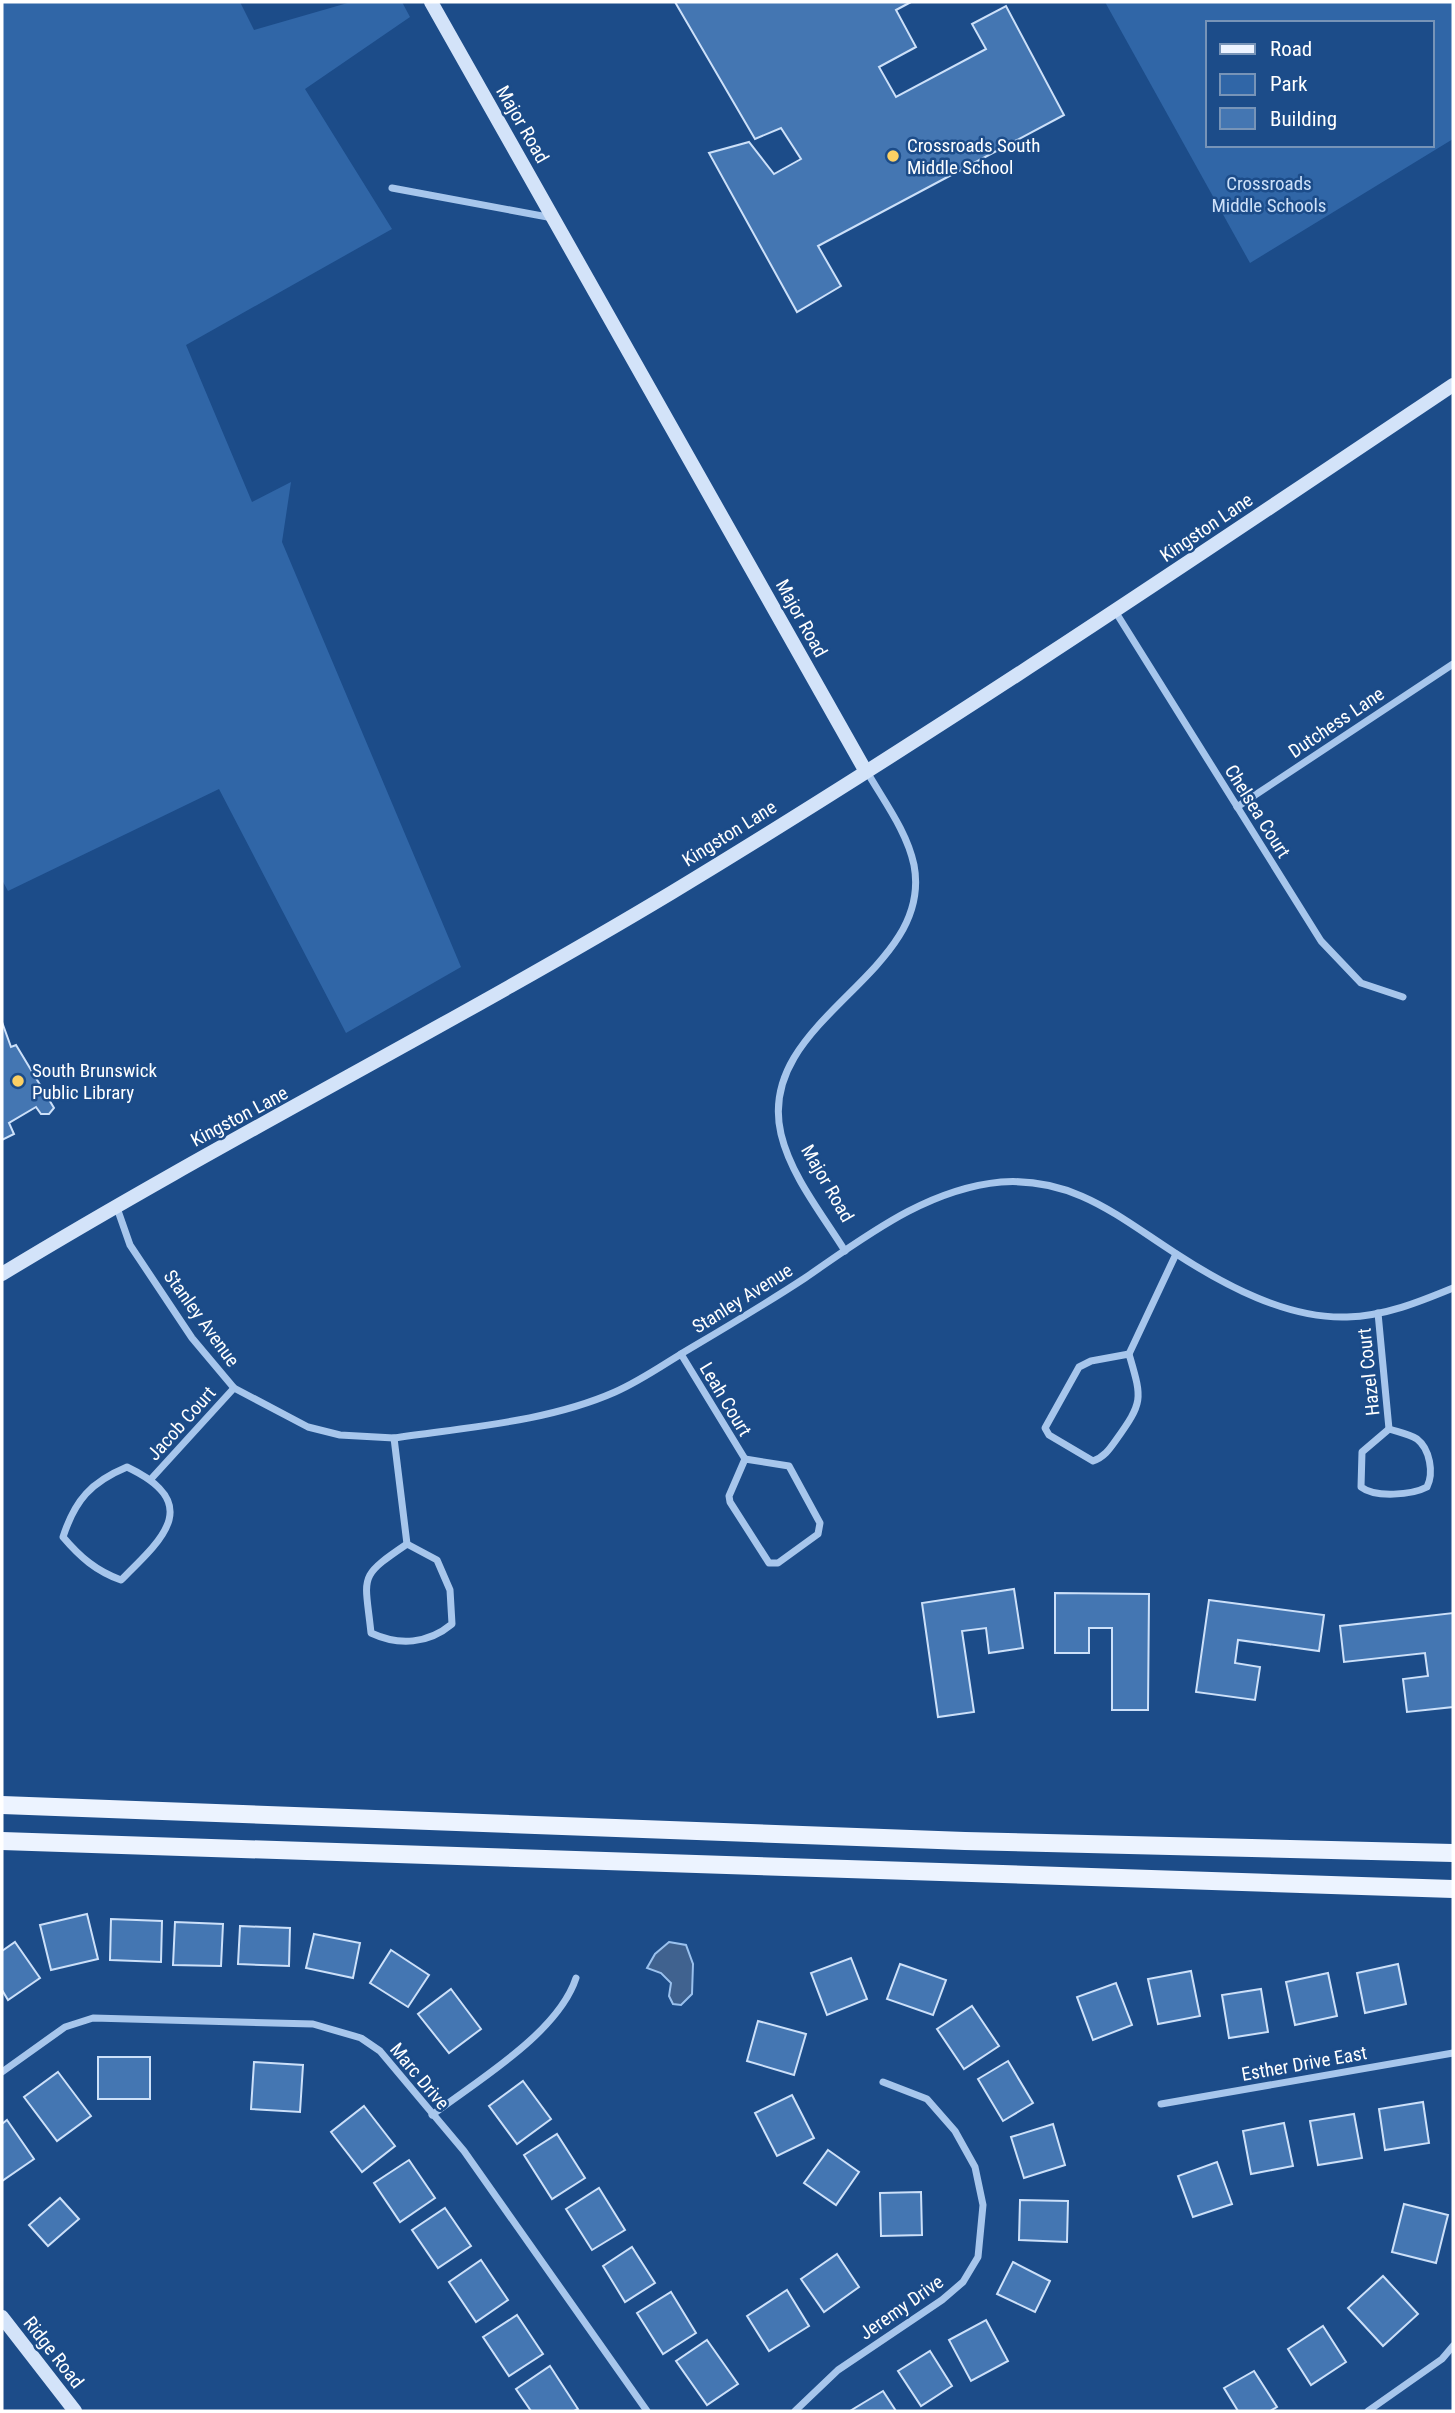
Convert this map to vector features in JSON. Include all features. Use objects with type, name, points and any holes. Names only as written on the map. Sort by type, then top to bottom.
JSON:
[{"type":"main road","points":[[2,1805],[965,1841],[1453,1853]]},
{"type":"main road","points":[[2,1841],[1453,1889]]},
{"type":"street","name":"Major Road","points":[[431,2],[909,846],[915,886],[912,907],[894,943],[803,1044],[790,1063],[779,1108],[780,1131],[787,1154],[845,1251]]},
{"type":"street","points":[[391,188],[554,218]]},
{"type":"street","name":"Kingston Lane","points":[[2,1275],[116,1205],[317,1096],[659,900],[1115,611],[1453,385]]},
{"type":"street","name":"Chelsea Court","points":[[1115,611],[1321,941],[1361,983],[1403,998]]},
{"type":"street","name":"Dutchess Lane","points":[[1237,807],[1453,664]]},
{"type":"street","name":"Stanley Avenue","points":[[116,1205],[130,1245],[192,1338],[234,1388],[308,1427],[340,1435],[394,1438],[539,1415],[581,1405],[616,1392],[766,1304],[881,1226],[942,1194],[1004,1182],[1069,1191],[1103,1205],[1176,1254],[1261,1300],[1291,1309],[1348,1317],[1417,1303],[1453,1288]]},
{"type":"street","points":[[1129,1354],[1091,1361],[1079,1367],[1045,1428],[1049,1435],[1093,1461],[1102,1458],[1137,1411],[1139,1387],[1129,1354],[1176,1254]]},
{"type":"street","name":"Hazel Court","points":[[1378,1313],[1389,1429]]},
{"type":"street","name":"Leah Court","points":[[681,1354],[744,1459]]},
{"type":"street","name":"Jacob Court","points":[[151,1479],[234,1388]]},
{"type":"street","points":[[1389,1429],[1417,1440],[1423,1447],[1431,1472],[1427,1487],[1392,1493],[1367,1491],[1362,1487],[1363,1452],[1389,1429]]},
{"type":"street","points":[[394,1438],[407,1544]]},
{"type":"street","points":[[744,1459],[789,1466],[820,1523],[818,1534],[778,1563],[769,1563],[730,1502],[729,1496],[744,1459]]},
{"type":"street","name":"Jacob Court","points":[[127,1467],[151,1479],[168,1499],[168,1528],[121,1580],[103,1574],[79,1556],[63,1537],[71,1511],[93,1485],[127,1467]]},
{"type":"street","points":[[407,1544],[437,1560],[450,1590],[452,1624],[435,1638],[389,1642],[371,1633],[366,1580],[373,1567],[407,1544]]},
{"type":"street","points":[[432,2115],[541,2032],[560,2012],[576,1978]]},
{"type":"street","name":"Marc Drive","points":[[2,2072],[65,2027],[93,2018],[313,2024],[361,2038],[380,2051],[464,2151],[647,2411]]},
{"type":"street","name":"Esther Drive East","points":[[1161,2104],[1453,2053]]},
{"type":"street","name":"Jeremy Drive","points":[[795,2411],[838,2370],[942,2300],[963,2282],[978,2257],[983,2205],[975,2168],[954,2131],[927,2099],[883,2082]]},
{"type":"street","name":"Ridge Road","points":[[2,2317],[75,2411]]},
{"type":"street","points":[[1368,2411],[1442,2359],[1453,2346]]},
{"type":"green space","points":[[2,2],[240,2],[254,30],[351,2],[402,2],[410,17],[305,89],[392,229],[186,345],[252,502],[291,482],[282,542],[461,967],[346,1033],[219,789],[8,891],[2,880]]},
{"type":"green space","name":"Crossroads Middle Schools","points":[[1105,2],[1453,2],[1453,139],[1250,263]]},
{"type":"shaded area","points":[[669,1942],[686,1945],[693,1964],[692,1994],[681,2005],[673,2004],[669,1996],[671,1983],[661,1973],[647,1968],[655,1954]]},
{"type":"building","name":"Crossroads South Middle School","points":[[675,2],[911,2],[896,10],[916,47],[879,67],[896,97],[986,49],[972,24],[1006,6],[1064,115],[818,246],[841,286],[797,312],[709,153],[749,142],[774,174],[801,159],[781,128],[755,139]]},
{"type":"building","name":"South Brunswick Public Library","points":[[2,1022],[11,1047],[16,1045],[54,1108],[49,1114],[41,1114],[36,1107],[9,1123],[14,1134],[2,1140]]},
{"type":"building","points":[[1014,1589],[1023,1648],[989,1653],[986,1628],[962,1631],[974,1712],[938,1717],[922,1603]]},
{"type":"building","points":[[1055,1593],[1149,1594],[1148,1710],[1112,1710],[1112,1628],[1089,1628],[1089,1653],[1055,1653]]},
{"type":"building","points":[[1209,1600],[1324,1615],[1319,1651],[1238,1640],[1235,1663],[1260,1667],[1255,1700],[1196,1692]]},
{"type":"building","points":[[1453,1613],[1453,1707],[1407,1712],[1403,1679],[1428,1676],[1425,1653],[1344,1662],[1340,1626]]},
{"type":"building","points":[[87,1914],[98,1959],[51,1970],[40,1925]]},
{"type":"building","points":[[111,1919],[162,1921],[161,1962],[110,1960]]},
{"type":"building","points":[[175,1922],[223,1924],[221,1966],[173,1965]]},
{"type":"building","points":[[240,1926],[290,1928],[289,1966],[238,1964]]},
{"type":"building","points":[[314,1934],[360,1943],[353,1978],[306,1968]]},
{"type":"building","points":[[15,1942],[40,1978],[8,2000],[2,1990],[2,1951]]},
{"type":"building","points":[[391,1950],[429,1975],[408,2007],[370,1983]]},
{"type":"building","points":[[851,1958],[867,1999],[827,2015],[811,1973]]},
{"type":"building","points":[[900,1964],[946,1980],[933,2015],[887,1999]]},
{"type":"building","points":[[1398,1964],[1406,2004],[1365,2013],[1357,1973]]},
{"type":"building","points":[[1191,1971],[1200,2016],[1158,2024],[1148,1979]]},
{"type":"building","points":[[1328,1973],[1337,2016],[1295,2025],[1286,1982]]},
{"type":"building","points":[[1116,1983],[1132,2025],[1093,2040],[1077,1997]]},
{"type":"building","points":[[451,1989],[481,2029],[449,2053],[418,2014]]},
{"type":"building","points":[[1261,1989],[1268,2032],[1229,2038],[1222,1995]]},
{"type":"building","points":[[972,2006],[999,2046],[964,2069],[937,2029]]},
{"type":"building","points":[[758,2021],[806,2034],[794,2075],[747,2061]]},
{"type":"building","points":[[98,2057],[150,2057],[150,2099],[98,2099]]},
{"type":"building","points":[[1008,2061],[1033,2103],[1003,2121],[978,2079]]},
{"type":"building","points":[[254,2062],[303,2065],[300,2112],[251,2109]]},
{"type":"building","points":[[58,2072],[91,2116],[57,2141],[24,2097]]},
{"type":"building","points":[[523,2081],[551,2119],[517,2144],[489,2106]]},
{"type":"building","points":[[792,2095],[814,2138],[777,2156],[755,2113]]},
{"type":"building","points":[[1423,2102],[1429,2143],[1385,2150],[1379,2109]]},
{"type":"building","points":[[364,2106],[395,2146],[362,2172],[331,2132]]},
{"type":"building","points":[[1354,2114],[1362,2158],[1318,2165],[1310,2121]]},
{"type":"building","points":[[7,2120],[34,2159],[2,2181],[2,2124]]},
{"type":"building","points":[[1284,2123],[1293,2166],[1251,2174],[1243,2131]]},
{"type":"building","points":[[1053,2124],[1065,2165],[1024,2178],[1011,2137]]},
{"type":"building","points":[[557,2134],[585,2178],[552,2199],[524,2155]]},
{"type":"building","points":[[828,2150],[859,2172],[836,2205],[804,2183]]},
{"type":"building","points":[[409,2160],[435,2198],[400,2222],[374,2183]]},
{"type":"building","points":[[1217,2162],[1232,2204],[1193,2217],[1178,2176]]},
{"type":"building","points":[[599,2188],[625,2230],[592,2250],[566,2209]]},
{"type":"building","points":[[921,2192],[922,2235],[881,2236],[880,2193]]},
{"type":"building","points":[[60,2198],[79,2219],[48,2246],[29,2225]]},
{"type":"building","points":[[1020,2200],[1068,2201],[1067,2242],[1019,2240]]},
{"type":"building","points":[[1404,2204],[1448,2215],[1436,2263],[1392,2252]]},
{"type":"building","points":[[445,2208],[471,2246],[438,2268],[412,2230]]},
{"type":"building","points":[[632,2247],[655,2283],[625,2302],[603,2266]]},
{"type":"building","points":[[837,2254],[859,2287],[824,2312],[801,2279]]},
{"type":"building","points":[[481,2260],[508,2300],[476,2322],[449,2282]]},
{"type":"building","points":[[1013,2262],[1050,2281],[1035,2312],[997,2294]]},
{"type":"building","points":[[1383,2276],[1418,2314],[1383,2346],[1348,2308]]},
{"type":"building","points":[[787,2290],[809,2326],[769,2351],[747,2316]]},
{"type":"building","points":[[671,2292],[696,2333],[663,2354],[637,2313]]},
{"type":"building","points":[[517,2315],[543,2354],[509,2376],[483,2337]]},
{"type":"building","points":[[986,2320],[1008,2361],[971,2381],[949,2340]]},
{"type":"building","points":[[1323,2326],[1346,2362],[1311,2385],[1288,2349]]},
{"type":"building","points":[[707,2340],[738,2384],[707,2405],[676,2361]]},
{"type":"building","points":[[930,2351],[952,2386],[921,2406],[898,2371]]},
{"type":"building","points":[[550,2366],[578,2409],[531,2411],[516,2389]]},
{"type":"building","points":[[1254,2371],[1277,2407],[1270,2411],[1238,2411],[1224,2388]]},
{"type":"building","points":[[883,2391],[896,2411],[850,2411]]},
{"type":"place","name":"Crossroads South Middle School","points":[[893,156]]},
{"type":"place","name":"South Brunswick Public Library","points":[[18,1081]]}]
